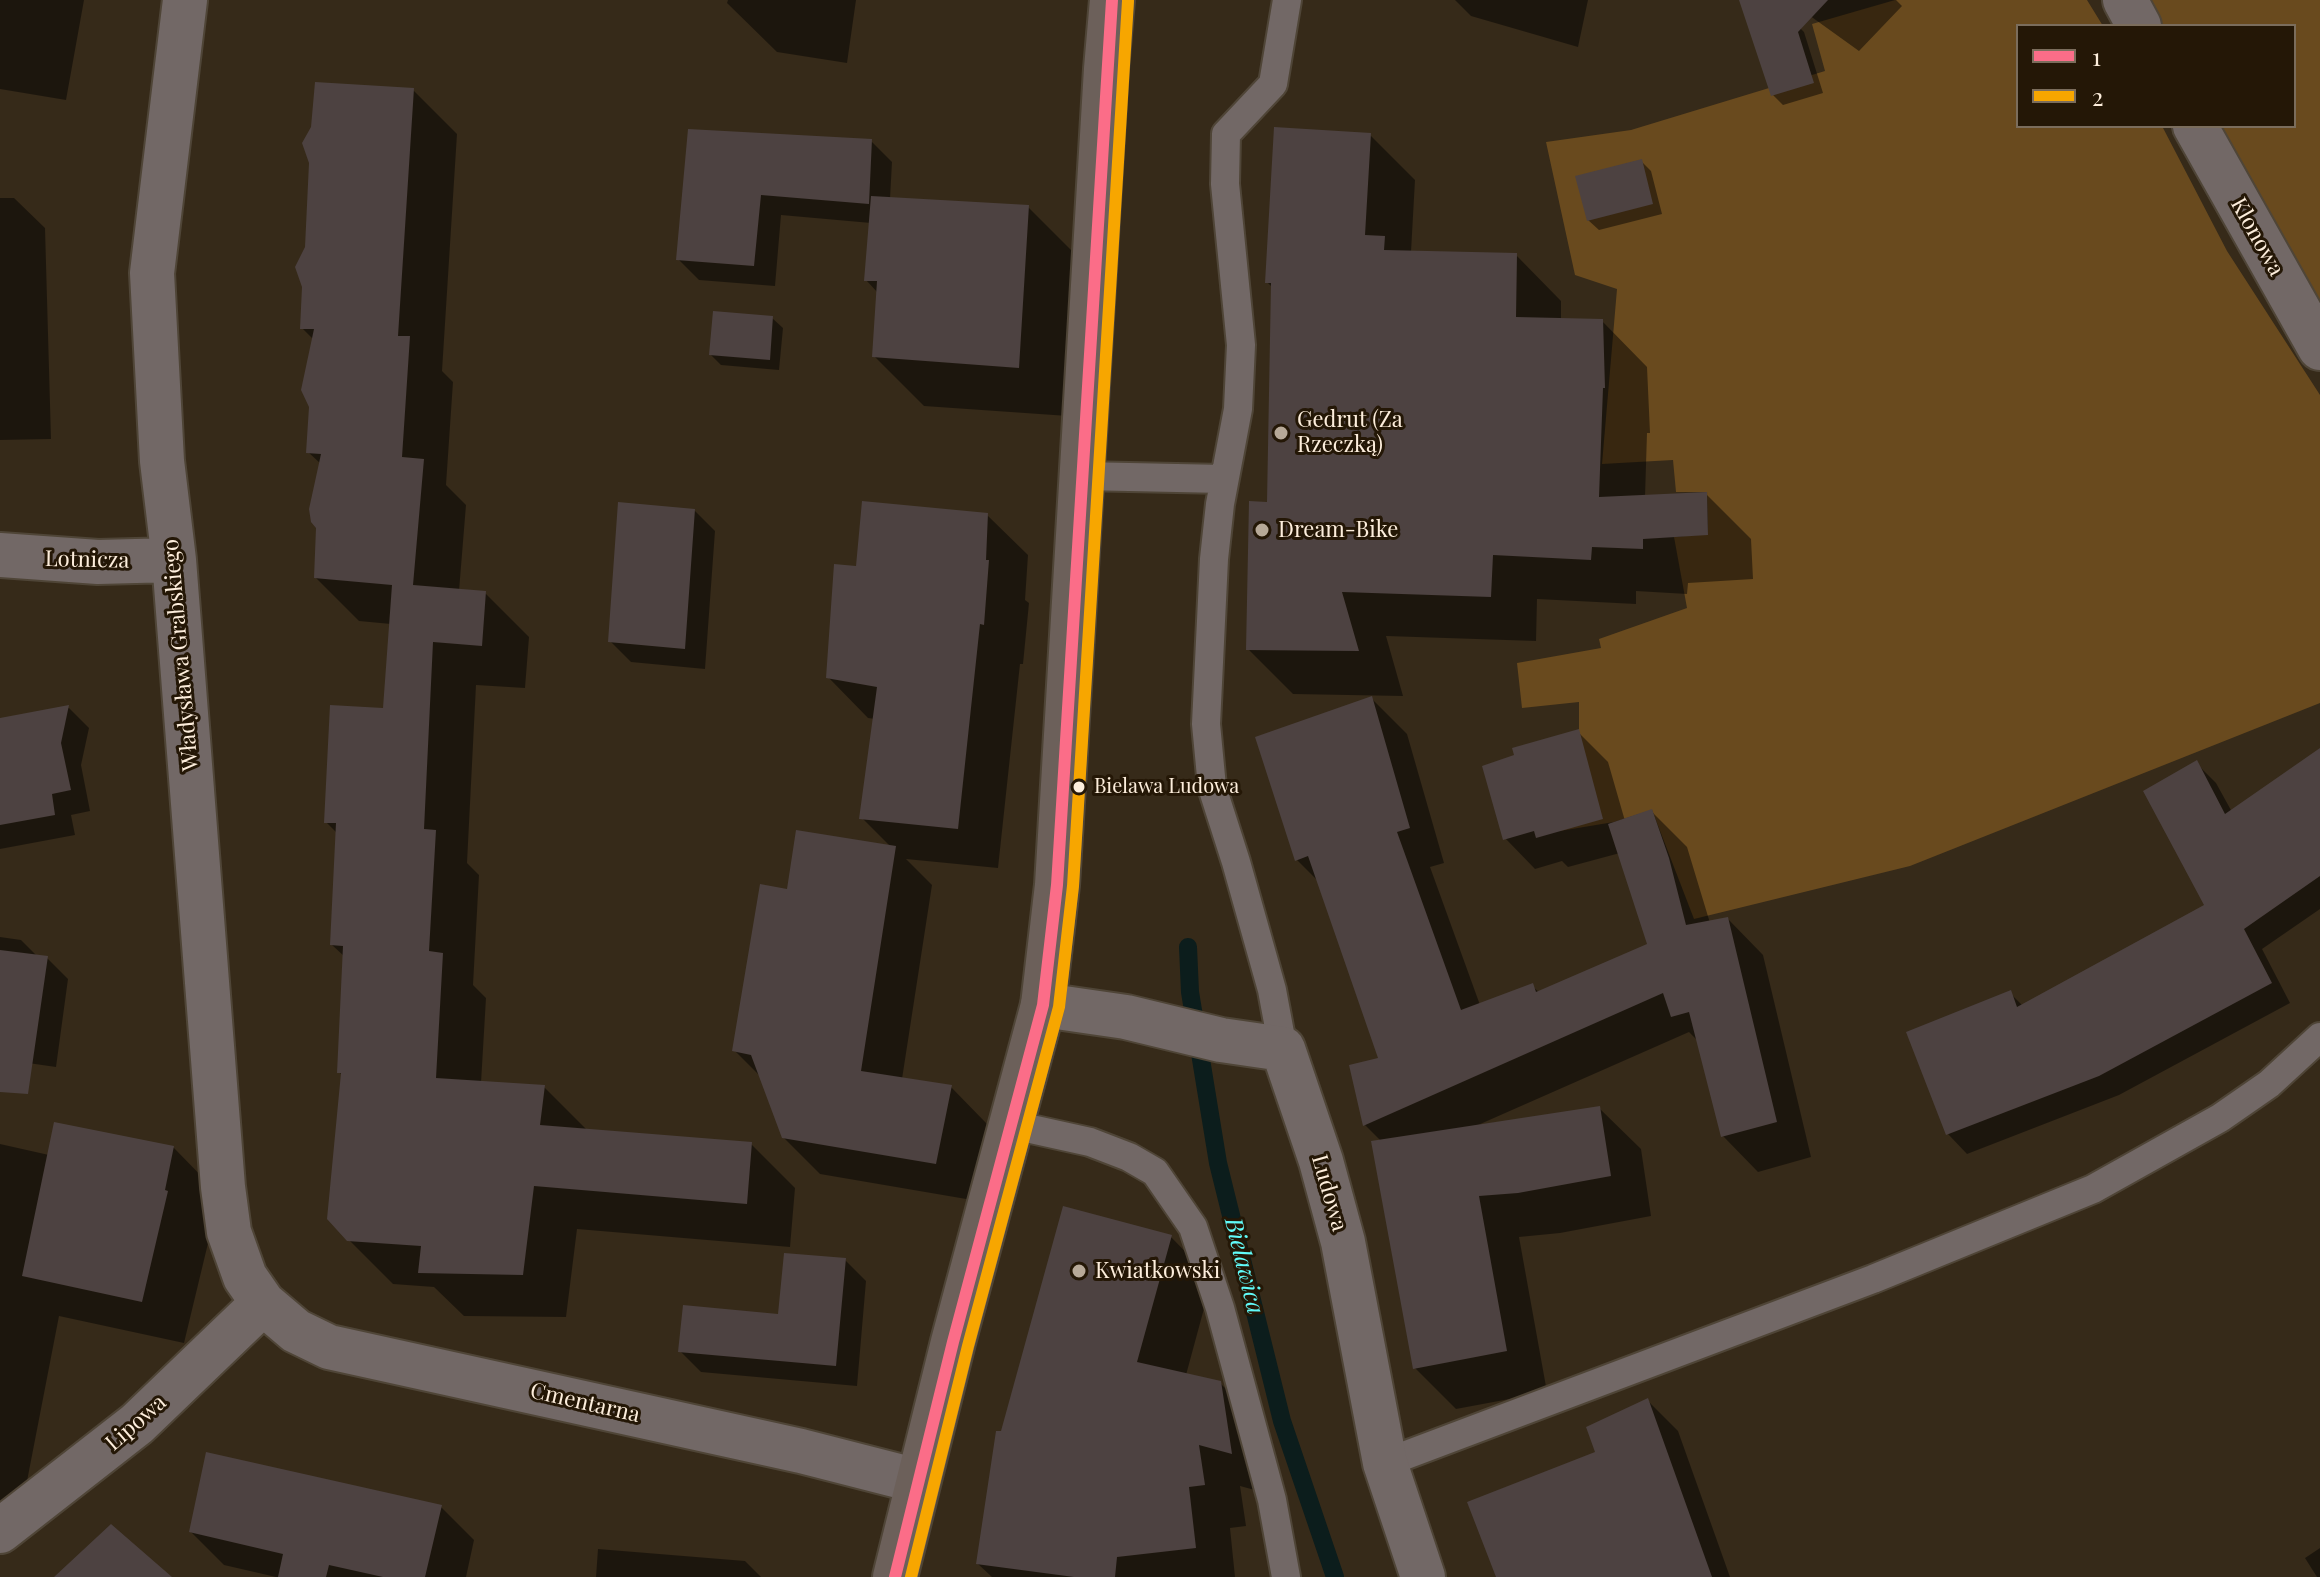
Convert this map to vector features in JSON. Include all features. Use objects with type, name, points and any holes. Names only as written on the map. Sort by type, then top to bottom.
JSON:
[{"type":"main road","points":[[895,1577],[1043,1005],[1057,885],[1112,0]]},
{"type":"street","name":"Władysława Grabskiego","points":[[185,0],[152,273],[162,461],[174,560],[223,1187],[229,1232],[245,1277],[263,1303]]},
{"type":"street","points":[[2125,0],[2138,24]]},
{"type":"street","name":"Klonowa","points":[[2196,128],[2320,348]]},
{"type":"street","name":"Lotnicza","points":[[0,555],[98,562],[174,560]]},
{"type":"street","points":[[1043,1005],[1150,1021],[1221,1040],[1283,1049]]},
{"type":"street","name":"Ludowa","points":[[1283,1049],[1321,1161],[1343,1242],[1385,1463],[1423,1577]]},
{"type":"street","name":"Cmentarna","points":[[263,1303],[296,1331],[329,1347],[801,1451],[918,1481]]},
{"type":"street","name":"Lipowa","points":[[0,1531],[137,1424],[263,1303]]},
{"type":"lane","points":[[1283,1049],[1272,990],[1212,787],[1206,724],[1214,559],[1224,479],[1238,409],[1241,345],[1225,184],[1226,134],[1273,84],[1287,0]]},
{"type":"lane","points":[[1082,476],[1224,479]]},
{"type":"lane","points":[[1385,1463],[1873,1279],[2093,1189],[2220,1118],[2269,1084],[2320,1037]]},
{"type":"lane","points":[[1013,1125],[1090,1142],[1129,1157],[1155,1172],[1193,1227],[1220,1308],[1272,1500],[1286,1577]]},
{"type":"shaded area","points":[[1895,0],[2087,0],[2102,24],[2016,24],[2016,128],[2163,128],[2227,251],[2320,395],[2320,703],[1910,866],[1694,919],[1652,810],[1614,822],[1560,831],[1549,787],[1579,729],[1579,702],[1522,708],[1517,663],[1601,648],[1599,639],[1687,608],[1674,537],[1708,534],[1707,492],[1676,492],[1673,460],[1602,464],[1617,289],[1575,275],[1546,142],[1631,130],[1825,71],[1812,24]]},
{"type":"shaded area","points":[[2125,0],[2320,0],[2320,348],[2196,128],[2296,128],[2296,24],[2138,24]]},
{"type":"building","points":[[1739,0],[1828,0],[1798,32],[1814,83],[1771,96]]},
{"type":"building","points":[[315,82],[414,88],[398,336],[410,336],[402,457],[424,459],[413,585],[486,591],[482,646],[433,642],[424,829],[436,830],[429,951],[443,953],[436,1078],[545,1085],[540,1125],[752,1142],[747,1204],[534,1186],[523,1275],[418,1273],[421,1246],[347,1241],[327,1219],[341,1073],[337,1073],[343,946],[330,945],[336,823],[324,823],[330,705],[383,708],[392,585],[314,578],[316,528],[311,522],[309,509],[321,454],[306,453],[309,407],[301,390],[314,329],[300,329],[302,287],[295,267],[305,247],[309,163],[302,143],[311,127]]},
{"type":"building","points":[[1274,127],[1371,133],[1365,235],[1385,236],[1384,250],[1517,253],[1516,317],[1603,319],[1605,388],[1599,497],[1707,492],[1708,535],[1643,539],[1643,549],[1592,547],[1591,560],[1493,555],[1491,597],[1342,592],[1359,651],[1246,650],[1249,501],[1267,502],[1271,283],[1265,283]]},
{"type":"building","points":[[688,129],[872,139],[869,204],[761,195],[754,266],[676,260]]},
{"type":"building","points":[[1642,159],[1653,204],[1587,221],[1575,176]]},
{"type":"building","points":[[871,196],[1029,205],[1019,368],[872,357],[877,281],[864,281]]},
{"type":"building","points":[[713,311],[773,316],[770,360],[709,355]]},
{"type":"building","points":[[862,501],[988,513],[986,560],[989,560],[984,625],[980,624],[958,829],[859,819],[877,687],[826,678],[834,564],[856,566]]},
{"type":"building","points":[[618,502],[695,509],[685,649],[608,642]]},
{"type":"building","points":[[1372,696],[1410,828],[1397,832],[1461,1010],[1533,983],[1536,992],[1647,944],[1608,824],[1652,809],[1669,858],[1686,925],[1728,917],[1777,1122],[1721,1137],[1689,1012],[1671,1017],[1663,993],[1363,1126],[1349,1065],[1378,1058],[1308,856],[1295,861],[1255,737]]},
{"type":"building","points":[[69,705],[61,743],[71,790],[52,794],[55,815],[0,825],[0,718]]},
{"type":"building","points":[[1579,729],[1603,819],[1536,838],[1534,831],[1503,840],[1482,766],[1514,755],[1512,748]]},
{"type":"building","points":[[2320,748],[2320,876],[2244,929],[2272,983],[2099,1076],[1946,1135],[1906,1032],[2011,990],[2017,1007],[2204,905],[2143,791],[2197,760],[2225,814]]},
{"type":"building","points":[[796,830],[896,846],[861,1071],[952,1085],[936,1164],[782,1138],[751,1055],[732,1051],[760,884],[787,889]]},
{"type":"building","points":[[0,950],[48,956],[28,1094],[0,1092]]},
{"type":"building","points":[[1600,1106],[1611,1176],[1518,1193],[1479,1196],[1507,1351],[1413,1369],[1371,1141]]},
{"type":"building","points":[[54,1122],[174,1146],[165,1190],[168,1191],[142,1302],[22,1276]]},
{"type":"building","points":[[1063,1206],[1172,1235],[1137,1362],[1221,1381],[1232,1454],[1199,1445],[1205,1485],[1189,1487],[1196,1548],[1117,1557],[1115,1577],[1074,1577],[976,1564],[996,1431],[1001,1431]]},
{"type":"building","points":[[784,1253],[846,1258],[836,1366],[678,1352],[683,1305],[778,1314]]},
{"type":"building","points":[[1648,1398],[1712,1577],[1496,1577],[1467,1502],[1595,1452],[1586,1427]]},
{"type":"building","points":[[206,1452],[442,1505],[425,1577],[383,1577],[329,1565],[326,1577],[278,1577],[283,1554],[189,1532]]},
{"type":"building","points":[[111,1524],[172,1577],[54,1577]]},
{"type":"waterway","name":"Bielawica","points":[[1188,947],[1190,992],[1218,1163],[1282,1421],[1335,1577]]},
{"type":"transit line","name":"1","points":[[895,1577],[953,1342],[1043,1005],[1057,885],[1112,0]]},
{"type":"transit line","name":"2","points":[[911,1577],[968,1346],[1059,1007],[1073,886],[1128,1]]},
{"type":"place","name":"Gedrut (Za Rzeczką)","points":[[1281,433]]},
{"type":"place","name":"Dream-Bike","points":[[1262,530]]},
{"type":"place","name":"Bielawa Ludowa","points":[[1079,787]]},
{"type":"place","name":"Kwiatkowski","points":[[1079,1271]]}]
